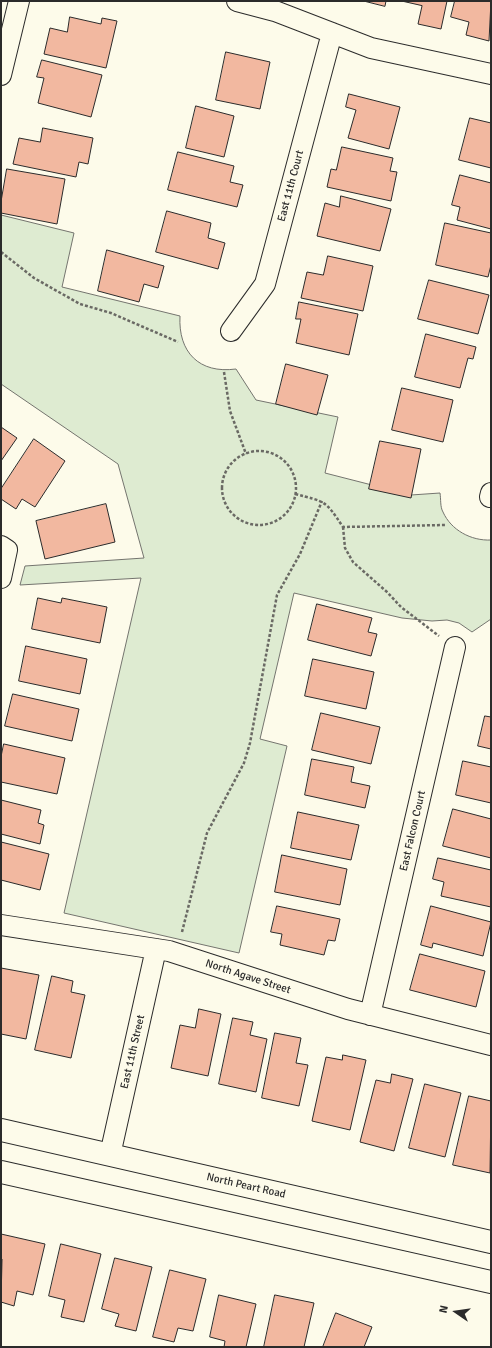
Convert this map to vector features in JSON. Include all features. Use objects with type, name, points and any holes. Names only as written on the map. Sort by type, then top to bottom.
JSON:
[{"type":"street","points":[[1,75],[19,1]]},
{"type":"street","points":[[237,1],[275,11],[371,48],[491,74]]},
{"type":"street","name":"East 11th Court","points":[[231,331],[265,284],[332,33]]},
{"type":"street","points":[[1,546],[7,550],[1,578]]},
{"type":"street","name":"East Falcon Court","points":[[370,1015],[455,647]]},
{"type":"street","name":"North Agave Street","points":[[1,925],[169,951],[370,1015],[491,1045]]},
{"type":"street","name":"East 11th Street","points":[[110,1155],[156,949]]},
{"type":"street","name":"North Peart Road","points":[[1,1130],[491,1242]]},
{"type":"street","points":[[1,1172],[491,1282]]},
{"type":"path","points":[[1,252],[34,278],[80,304],[112,313],[178,342]]},
{"type":"path","points":[[224,372],[230,410],[246,454]]},
{"type":"path","points":[[254,451],[265,451],[276,455],[286,462],[292,471],[296,482],[295,494],[291,506],[283,516],[272,522],[253,524],[247,523],[236,516],[227,507],[223,495],[223,482],[226,471],[233,462],[254,451]]},
{"type":"path","points":[[295,494],[322,501],[329,507],[343,527],[345,548],[353,562],[419,623]]},
{"type":"path","points":[[181,936],[207,833],[242,767],[250,744],[277,595],[300,554],[322,501]]},
{"type":"path","points":[[343,527],[445,525]]},
{"type":"green space","points":[[1,215],[74,233],[62,287],[180,316],[180,329],[183,340],[187,350],[193,358],[201,364],[211,368],[223,370],[236,369],[256,400],[338,417],[325,473],[411,495],[440,493],[442,510],[456,529],[476,539],[491,540],[491,619],[472,632],[459,623],[447,620],[432,621],[402,618],[294,593],[260,739],[287,746],[239,953],[64,913],[141,578],[20,585],[25,566],[144,558],[118,464],[1,384]]},
{"type":"building","points":[[364,1],[386,1],[385,6]]},
{"type":"building","points":[[402,1],[447,1],[441,29],[418,24],[422,6]]},
{"type":"building","points":[[455,1],[491,1],[489,41],[466,35],[469,22],[451,17]]},
{"type":"building","points":[[70,17],[101,24],[102,18],[117,21],[106,68],[44,54],[50,28],[67,32]]},
{"type":"building","points":[[226,52],[270,62],[260,109],[216,100]]},
{"type":"building","points":[[42,60],[102,75],[91,117],[38,103],[44,78],[37,77]]},
{"type":"building","points":[[349,94],[400,107],[389,149],[348,138],[356,110],[346,107]]},
{"type":"building","points":[[196,106],[234,116],[224,157],[186,148]]},
{"type":"building","points":[[470,118],[491,123],[491,168],[459,160]]},
{"type":"building","points":[[43,128],[93,138],[88,164],[79,162],[76,177],[13,164],[19,138],[40,142]]},
{"type":"building","points":[[342,147],[393,158],[390,171],[397,172],[391,201],[327,187],[331,169],[336,170]]},
{"type":"building","points":[[178,152],[234,166],[230,182],[243,185],[237,207],[168,190]]},
{"type":"building","points":[[7,169],[65,179],[57,224],[1,213],[1,202]]},
{"type":"building","points":[[460,175],[491,183],[491,229],[457,220],[460,207],[452,205]]},
{"type":"building","points":[[341,196],[391,209],[380,251],[317,236],[325,203],[339,207]]},
{"type":"building","points":[[167,211],[211,223],[208,238],[225,243],[218,269],[156,252]]},
{"type":"building","points":[[445,223],[491,233],[491,265],[488,277],[436,265]]},
{"type":"building","points":[[107,250],[164,266],[158,288],[144,284],[139,302],[98,291]]},
{"type":"building","points":[[328,256],[373,266],[363,311],[301,298],[307,272],[323,275]]},
{"type":"building","points":[[429,280],[489,295],[478,334],[418,319]]},
{"type":"building","points":[[299,302],[358,314],[349,355],[296,343],[301,319],[296,319]]},
{"type":"building","points":[[426,334],[476,347],[473,359],[468,358],[460,388],[415,377]]},
{"type":"building","points":[[286,364],[328,375],[317,415],[276,404]]},
{"type":"building","points":[[402,388],[453,400],[443,442],[392,430]]},
{"type":"building","points":[[1,427],[17,438],[1,461]]},
{"type":"building","points":[[34,439],[65,461],[35,507],[22,499],[16,509],[1,499],[1,489]]},
{"type":"building","points":[[380,441],[421,449],[411,498],[369,489]]},
{"type":"building","points":[[106,504],[115,542],[45,559],[36,521]]},
{"type":"building","points":[[38,598],[61,603],[62,598],[107,607],[100,643],[32,629]]},
{"type":"building","points":[[317,604],[372,618],[368,632],[377,634],[371,656],[308,640]]},
{"type":"building","points":[[26,646],[87,659],[80,694],[19,681]]},
{"type":"building","points":[[313,659],[374,672],[366,709],[305,696]]},
{"type":"building","points":[[13,694],[79,709],[72,741],[5,726]]},
{"type":"building","points":[[321,713],[380,727],[371,764],[312,750]]},
{"type":"building","points":[[485,716],[491,717],[491,749],[478,746]]},
{"type":"building","points":[[4,744],[65,758],[57,794],[1,782],[1,757]]},
{"type":"building","points":[[312,759],[354,767],[351,782],[370,786],[365,808],[305,795]]},
{"type":"building","points":[[463,761],[491,767],[491,803],[456,795]]},
{"type":"building","points":[[1,800],[41,810],[38,823],[44,825],[40,844],[1,834]]},
{"type":"building","points":[[453,809],[491,819],[491,858],[443,846]]},
{"type":"building","points":[[298,812],[359,825],[351,860],[291,848]]},
{"type":"building","points":[[1,842],[49,854],[40,890],[1,880]]},
{"type":"building","points":[[282,855],[347,869],[340,905],[275,892]]},
{"type":"building","points":[[438,858],[491,870],[491,907],[441,896],[444,882],[433,879]]},
{"type":"building","points":[[277,906],[340,919],[335,941],[328,940],[324,955],[280,945],[282,934],[271,932]]},
{"type":"building","points":[[431,906],[491,922],[483,956],[433,943],[432,948],[421,945]]},
{"type":"building","points":[[420,954],[485,971],[476,1007],[410,990]]},
{"type":"building","points":[[1,968],[39,975],[26,1039],[1,1034]]},
{"type":"building","points":[[52,976],[73,981],[71,992],[85,995],[71,1058],[35,1050]]},
{"type":"building","points":[[199,1009],[221,1014],[208,1076],[171,1068],[180,1025],[195,1028]]},
{"type":"building","points":[[233,1018],[253,1022],[250,1035],[267,1039],[256,1092],[219,1084]]},
{"type":"building","points":[[275,1033],[301,1038],[296,1063],[308,1065],[299,1106],[262,1098]]},
{"type":"building","points":[[343,1055],[366,1060],[350,1130],[312,1121],[326,1057],[342,1060]]},
{"type":"building","points":[[392,1074],[413,1079],[394,1151],[360,1142],[376,1080],[390,1083]]},
{"type":"building","points":[[425,1084],[461,1093],[445,1157],[409,1148]]},
{"type":"building","points":[[469,1096],[491,1101],[490,1173],[453,1165]]},
{"type":"building","points":[[1,1234],[45,1244],[33,1295],[17,1291],[14,1306],[1,1302]]},
{"type":"building","points":[[61,1244],[101,1254],[84,1322],[61,1317],[65,1300],[49,1296]]},
{"type":"building","points":[[115,1258],[152,1267],[136,1331],[115,1326],[119,1314],[102,1309]]},
{"type":"building","points":[[170,1270],[206,1279],[193,1331],[178,1328],[174,1342],[153,1337]]},
{"type":"building","points":[[219,1295],[256,1304],[246,1347],[224,1347],[225,1341],[210,1337]]},
{"type":"building","points":[[275,1295],[314,1303],[304,1347],[264,1347]]},
{"type":"building","points":[[336,1313],[372,1327],[364,1347],[323,1347]]}]
